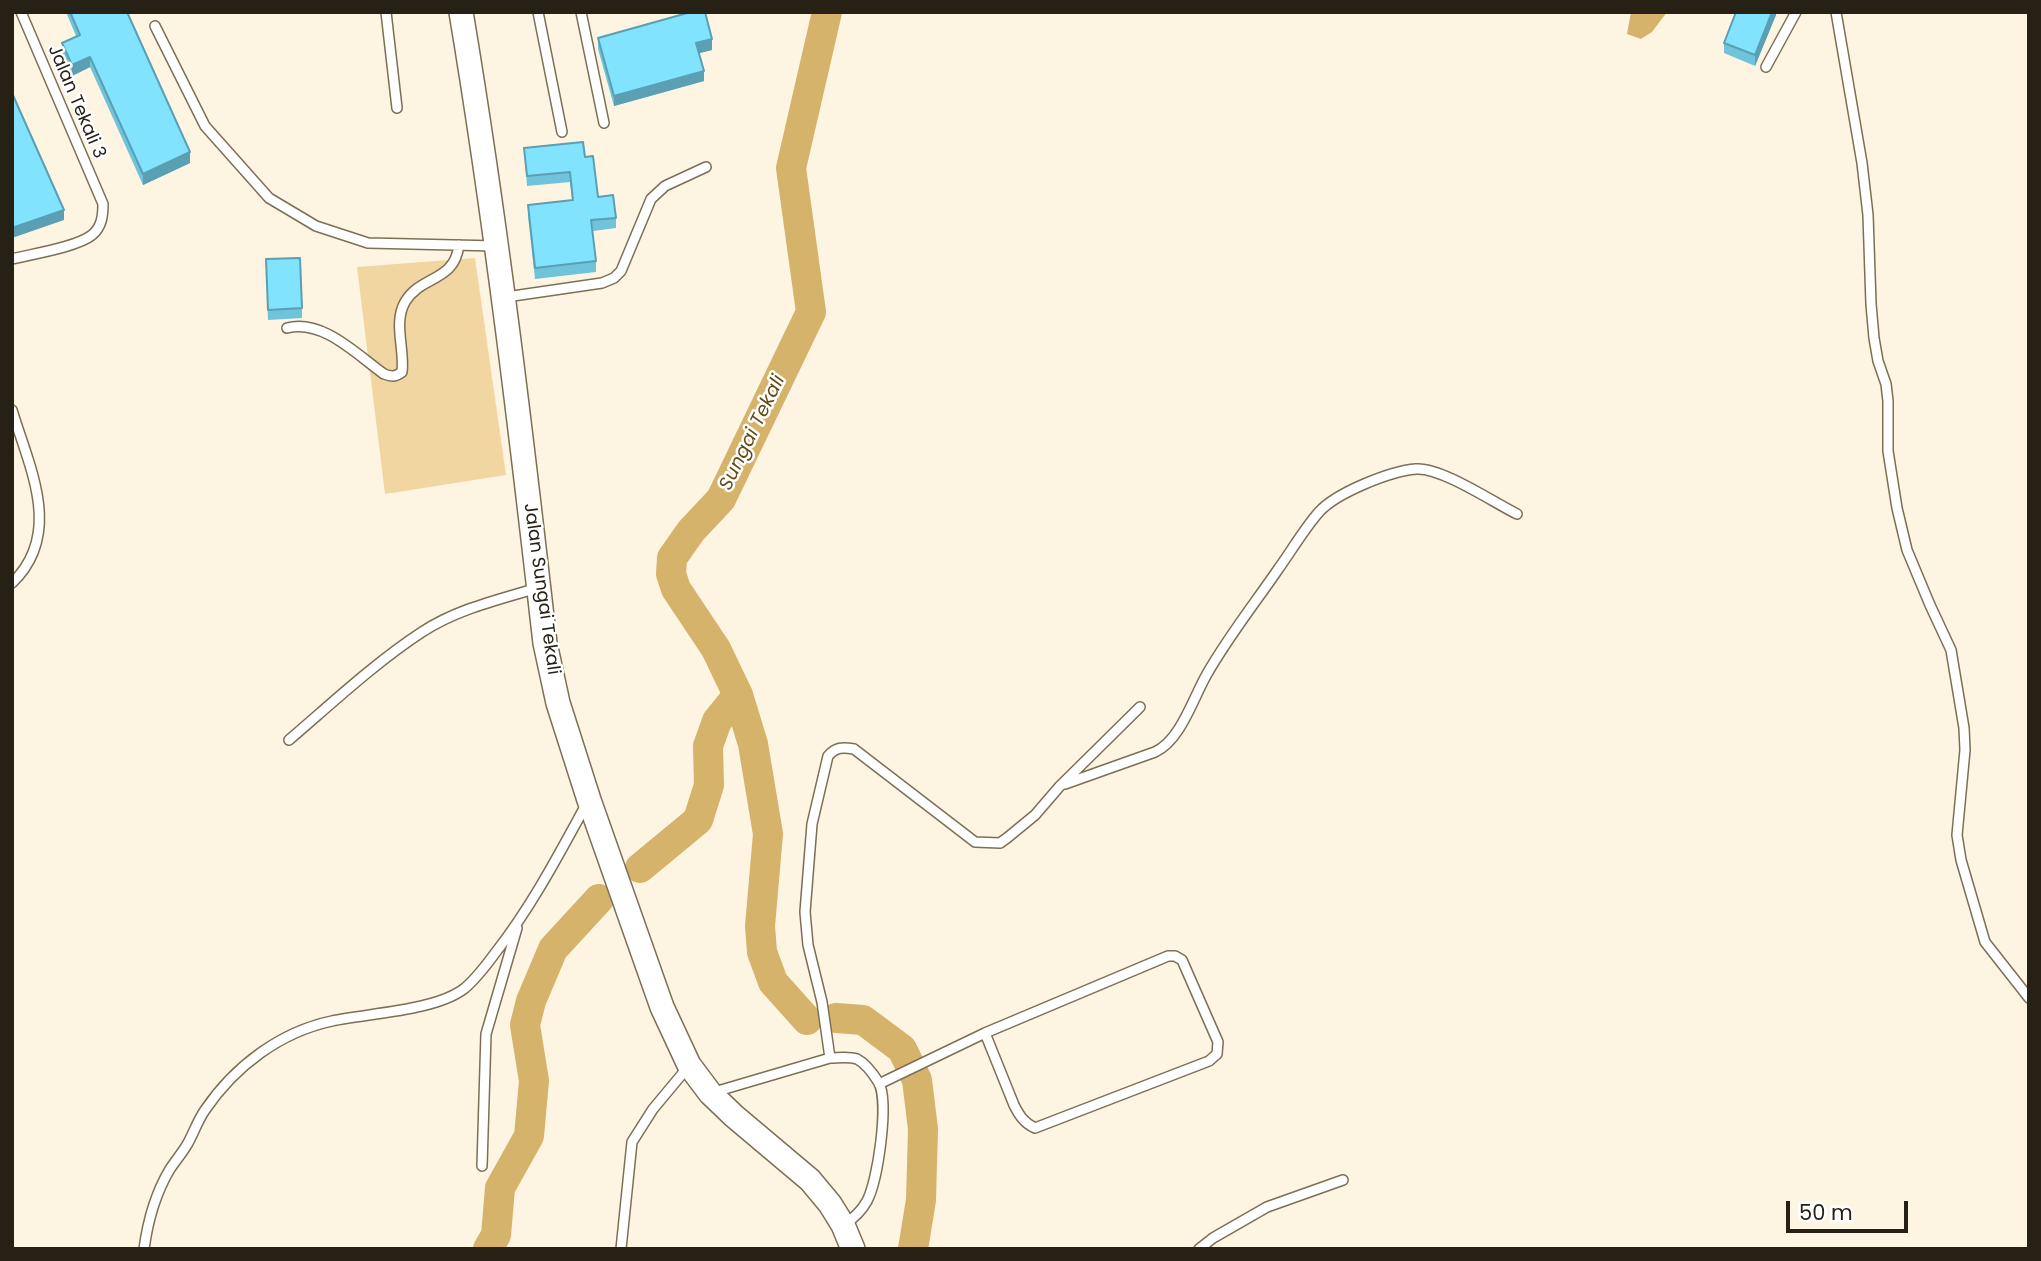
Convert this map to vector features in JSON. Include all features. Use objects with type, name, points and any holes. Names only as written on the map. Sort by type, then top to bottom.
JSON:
[{"type":"street","name":"Jalan Sungai Tekali","points":[[461,12],[504,297],[545,643],[558,703],[662,1007],[689,1065],[710,1093],[734,1116],[810,1180],[830,1204],[853,1249]]},
{"type":"lane","name":"Jalan Tekali 3","points":[[12,259],[80,241],[93,234],[103,216],[103,204],[21,12]]},
{"type":"lane","points":[[386,12],[397,108]]},
{"type":"lane","points":[[538,12],[562,132]]},
{"type":"lane","points":[[581,12],[604,123]]},
{"type":"lane","points":[[1766,67],[1796,12]]},
{"type":"lane","points":[[1836,12],[1862,163],[1868,215],[1874,338],[1886,384],[1888,451],[1896,508],[1907,550],[1951,650],[1964,728],[1965,751],[1957,835],[1961,860],[1985,942],[2029,998]]},
{"type":"lane","points":[[155,26],[205,126],[269,198],[316,226],[368,243],[497,246]]},
{"type":"lane","points":[[504,297],[602,283],[614,278],[621,271],[635,242],[651,199],[665,186],[706,167]]},
{"type":"lane","points":[[287,328],[307,326],[330,335],[384,374],[396,376],[402,372],[403,364],[399,333],[404,304],[415,290],[452,268],[459,246]]},
{"type":"lane","points":[[12,410],[35,486],[40,530],[33,556],[12,583]]},
{"type":"lane","points":[[1060,786],[1164,748],[1174,737],[1208,673],[1242,621],[1320,510],[1344,493],[1385,476],[1417,468],[1445,476],[1517,514]]},
{"type":"lane","points":[[289,740],[423,631],[466,609],[539,587]]},
{"type":"lane","points":[[830,1058],[822,1002],[808,945],[805,912],[812,824],[828,756],[843,747],[853,749],[975,842],[1000,842],[1035,815],[1060,786],[1140,707]]},
{"type":"lane","points":[[144,1249],[155,1198],[170,1169],[188,1144],[204,1111],[221,1089],[261,1052],[306,1027],[437,1002],[464,989],[481,972],[519,923],[589,800]]},
{"type":"lane","points":[[482,1166],[486,1034],[519,923]]},
{"type":"lane","points":[[879,1084],[985,1033],[1168,956],[1182,960],[1218,1042],[1217,1054],[1209,1061],[1035,1128],[1027,1125],[1019,1115],[985,1033]]},
{"type":"lane","points":[[710,1093],[830,1058],[850,1057],[859,1060],[879,1084],[882,1100],[881,1143],[873,1186],[863,1208],[843,1225]]},
{"type":"lane","points":[[621,1249],[632,1142],[653,1109],[689,1065]]},
{"type":"lane","points":[[1199,1249],[1267,1207],[1343,1180]]},
{"type":"shaded area","points":[[1631,12],[1667,12],[1652,32],[1641,39],[1627,34]]},
{"type":"shaded area","points":[[475,258],[506,475],[385,494],[357,267]]},
{"type":"building","points":[[70,12],[127,12],[190,152],[143,174],[90,57],[72,65],[62,43],[80,35]]},
{"type":"building","points":[[691,12],[705,12],[712,39],[696,43],[704,71],[614,96],[598,38]]},
{"type":"building","points":[[1736,12],[1772,12],[1755,55],[1724,43]]},
{"type":"building","points":[[12,93],[64,210],[12,228]]},
{"type":"building","points":[[583,142],[585,157],[593,156],[598,197],[613,195],[616,218],[591,220],[596,261],[535,268],[528,205],[573,200],[570,172],[527,176],[524,148]]},
{"type":"building","points":[[300,258],[302,308],[268,310],[266,259]]},
{"type":"waterway","name":"Sungai Tekali","points":[[807,1020],[773,982],[762,952],[760,926],[768,834],[753,744],[738,695],[716,649],[676,589],[671,574],[672,558],[691,531],[721,499],[811,312],[791,168],[827,12]]},
{"type":"waterway","points":[[640,868],[698,820],[709,785],[708,746],[717,721],[738,695]]},
{"type":"waterway","points":[[488,1249],[496,1235],[500,1188],[529,1136],[534,1081],[525,1025],[531,1001],[553,949],[599,899]]},
{"type":"waterway","name":"Sungai Tekali","points":[[836,1018],[863,1020],[902,1049],[917,1080],[923,1129],[921,1200],[913,1249]]}]
